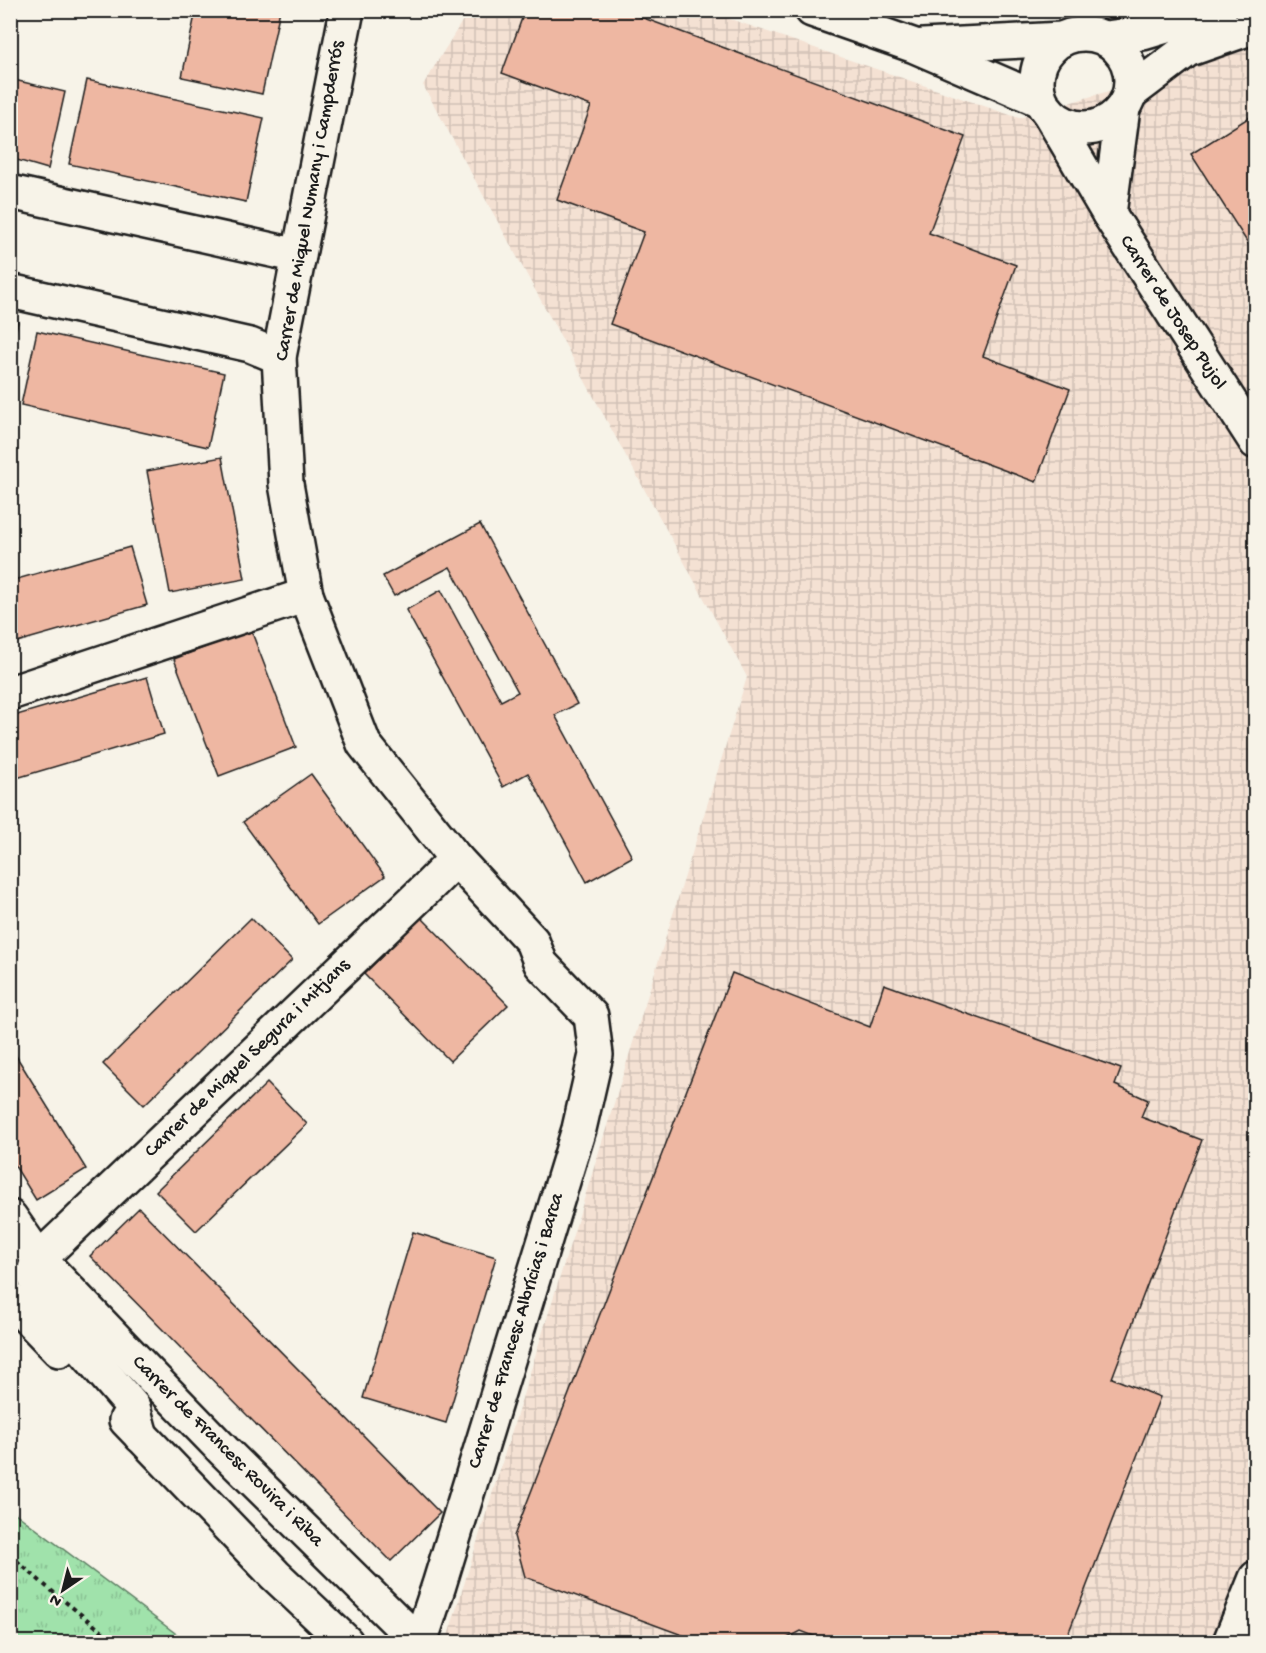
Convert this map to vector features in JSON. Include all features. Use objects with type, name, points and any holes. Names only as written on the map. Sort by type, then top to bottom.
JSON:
[{"type":"street","name":"Carrer de Miquel Numany i Campderrós","points":[[347,10],[279,357],[286,484],[306,595],[364,744],[456,859],[532,941],[541,964]]},
{"type":"street","points":[[812,10],[845,16],[915,46],[1045,107],[1063,123],[1079,128],[1104,124],[1128,89],[1187,50],[1256,26]]},
{"type":"street","points":[[915,46],[1094,30],[1220,10]]},
{"type":"street","name":"Carrer de Josep Pujol","points":[[1109,214],[1128,89],[1148,22]]},
{"type":"street","points":[[1094,30],[1122,51],[1128,89]]},
{"type":"street","points":[[1045,107],[1036,78],[1040,61],[1049,48],[1094,30]]},
{"type":"street","name":"Carrer de Josep Pujol","points":[[1045,107],[1109,214],[1256,442]]},
{"type":"street","points":[[10,192],[299,256]]},
{"type":"street","points":[[10,291],[250,345],[279,357]]},
{"type":"street","points":[[10,693],[306,595]]},
{"type":"street","name":"Carrer de Miquel Segura i Mitjans","points":[[39,1259],[456,859]]},
{"type":"street","name":"Carrer de Miquel Numany i Campderrós","points":[[426,889],[449,888],[474,901],[541,964],[591,1016]]},
{"type":"street","name":"Carrer de Francesc Albrícias i Barca","points":[[419,1642],[439,1585],[579,1130],[596,1055],[591,1016]]},
{"type":"street","name":"Carrer de Francesc Rovira i Riba","points":[[10,1217],[39,1259],[224,1451],[419,1642]]},
{"type":"street","name":"Carrer de Francesc Rovira i Riba","points":[[10,1242],[17,1249],[39,1259]]},
{"type":"street","name":"Carrer de Francesc Rovira i Riba","points":[[39,1259],[33,1274],[51,1312],[132,1407],[141,1436]]},
{"type":"street","name":"Carrer de Francesc Rovira i Riba","points":[[10,1299],[275,1575],[346,1642]]},
{"type":"street","points":[[1230,1642],[1256,1578]]},
{"type":"path","points":[[10,1555],[115,1642]]},
{"type":"shaded area","points":[[469,10],[707,11],[1019,118],[1255,47],[1255,1642],[446,1642],[747,677],[423,85]]},
{"type":"green space","points":[[11,1510],[187,1642],[11,1642]]},
{"type":"building","points":[[196,10],[280,10],[262,94],[182,77]]},
{"type":"building","points":[[525,10],[622,10],[965,137],[929,233],[1016,265],[983,356],[1070,389],[1036,482],[610,324],[644,232],[557,200],[591,106],[502,73]]},
{"type":"building","points":[[10,79],[65,92],[48,169],[10,158]]},
{"type":"building","points":[[87,80],[264,118],[246,202],[69,164]]},
{"type":"building","points":[[1256,113],[1256,256],[1191,154]]},
{"type":"building","points":[[10,320],[18,322],[10,354]]},
{"type":"building","points":[[37,331],[224,373],[208,447],[21,405]]},
{"type":"building","points":[[222,457],[245,579],[170,593],[147,471]]},
{"type":"building","points":[[480,524],[577,704],[555,715],[632,857],[587,882],[528,773],[503,787],[406,610],[441,590],[501,701],[518,692],[450,567],[394,596],[383,576]]},
{"type":"building","points":[[130,547],[147,605],[10,644],[10,581]]},
{"type":"building","points":[[251,630],[296,747],[219,776],[174,659]]},
{"type":"building","points":[[147,677],[164,734],[10,780],[10,717]]},
{"type":"building","points":[[311,774],[385,876],[318,924],[243,822]]},
{"type":"building","points":[[421,917],[508,1005],[450,1061],[364,974]]},
{"type":"building","points":[[251,918],[292,960],[144,1105],[103,1064]]},
{"type":"building","points":[[732,973],[870,1027],[884,984],[1121,1069],[1115,1085],[1148,1100],[1141,1117],[1202,1140],[1112,1378],[1160,1397],[1065,1642],[829,1642],[801,1631],[780,1642],[701,1642],[525,1577],[514,1536]]},
{"type":"building","points":[[10,1046],[86,1169],[36,1200],[10,1158]]},
{"type":"building","points":[[267,1083],[307,1124],[196,1231],[156,1191]]},
{"type":"building","points":[[139,1208],[440,1513],[391,1561],[90,1256]]},
{"type":"building","points":[[413,1232],[496,1257],[446,1423],[363,1398]]}]
